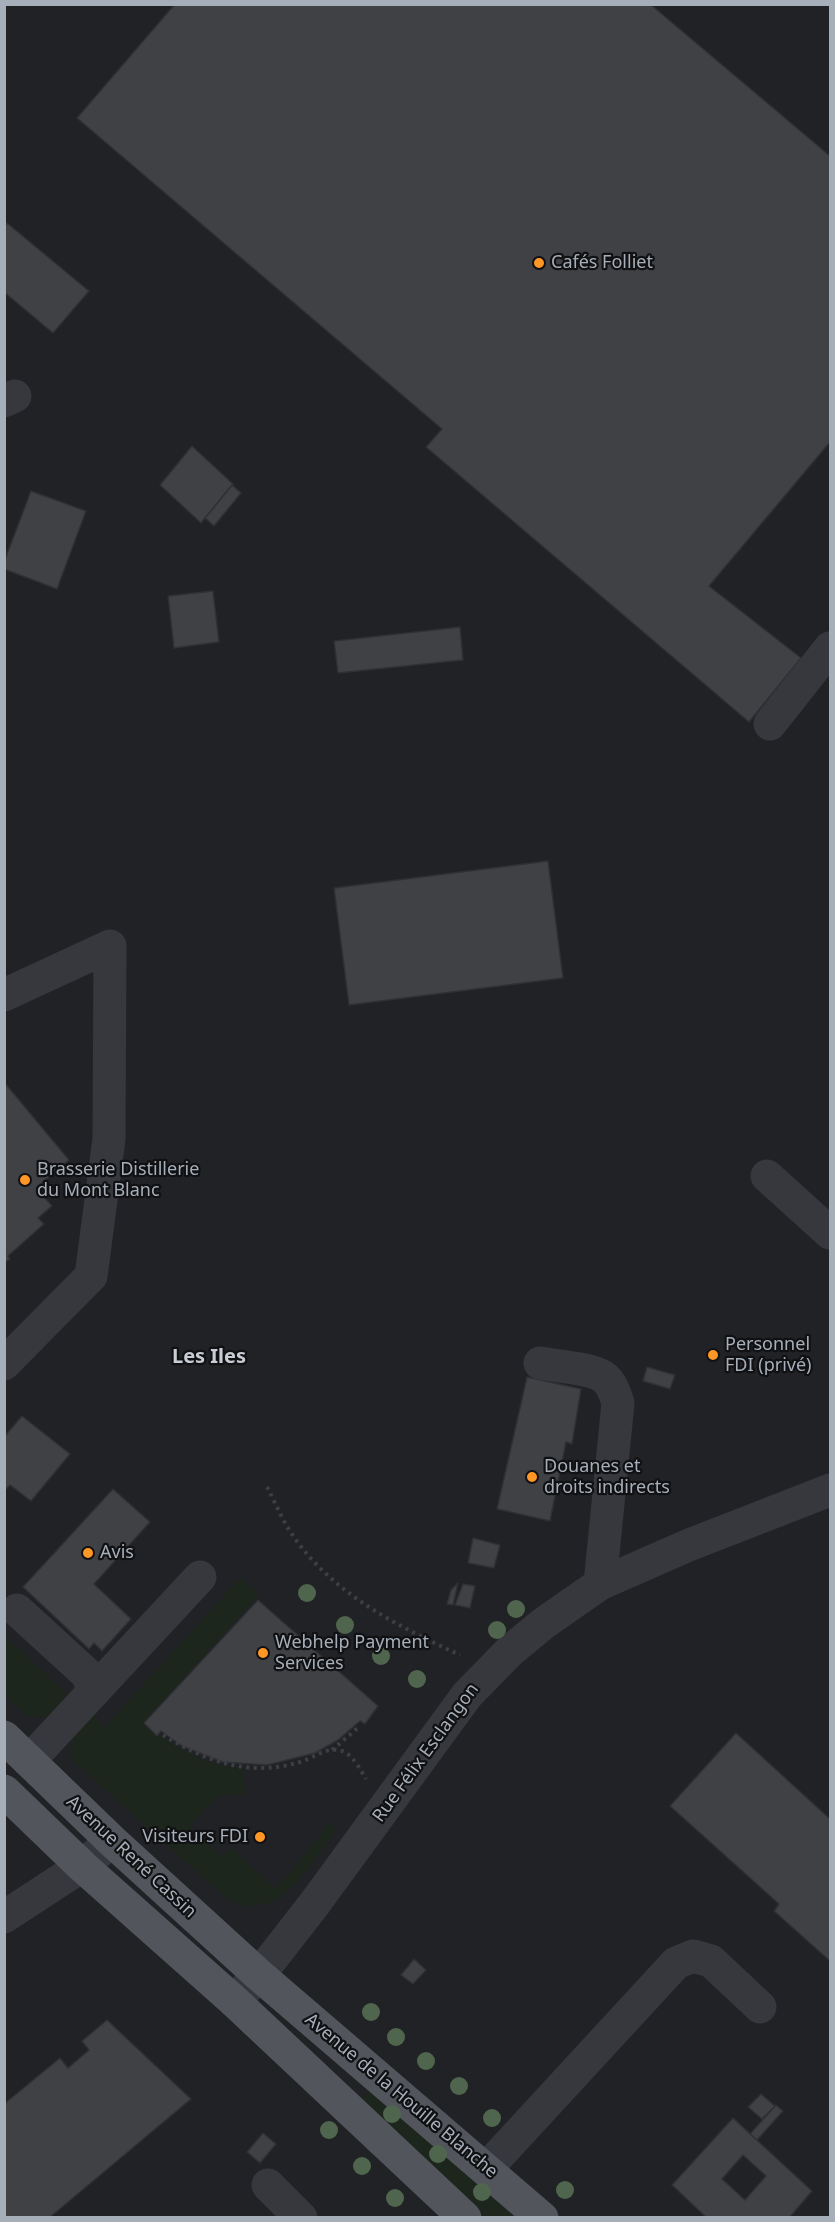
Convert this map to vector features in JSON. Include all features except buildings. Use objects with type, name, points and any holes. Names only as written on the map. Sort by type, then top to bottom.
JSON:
[{"type":"main road","name":"Avenue René Cassin","points":[[4,1737],[112,1841],[260,1975]]},
{"type":"main road","name":"Avenue René Cassin","points":[[4,1791],[82,1866],[234,2001]]},
{"type":"main road","name":"Avenue de la Houille Blanche","points":[[260,1975],[542,2217]]},
{"type":"main road","points":[[234,2001],[465,2217]]},
{"type":"street","points":[[770,724],[831,648]]},
{"type":"street","points":[[4,995],[110,946],[109,1139],[91,1276],[4,1364]]},
{"type":"street","points":[[767,1176],[831,1233]]},
{"type":"street","points":[[540,1363],[596,1373],[605,1378],[613,1388],[618,1403],[600,1584]]},
{"type":"street","name":"Rue Félix Esclangon","points":[[234,2001],[260,1975],[391,1801],[432,1740],[488,1671],[544,1623],[600,1584],[689,1545],[831,1490]]},
{"type":"street","points":[[29,1761],[200,1577]]},
{"type":"street","points":[[17,1610],[87,1675],[93,1691]]},
{"type":"street","points":[[4,1917],[82,1866],[112,1841]]},
{"type":"street","points":[[487,2168],[676,1963],[693,1956],[711,1961],[760,2007]]},
{"type":"street","points":[[268,2184],[301,2217]]},
{"type":"path","points":[[267,1487],[288,1529],[345,1592],[382,1616],[488,1671]]},
{"type":"path","points":[[163,1735],[206,1759],[249,1769],[285,1766],[331,1750],[360,1726]]},
{"type":"path","points":[[331,1750],[349,1755],[376,1790],[391,1801]]},
{"type":"shaded area","points":[[5,5],[830,5],[830,2217],[5,2218]]},
{"type":"shaded area","points":[[240,1578],[259,1595],[142,1724],[189,1754],[214,1764],[243,1769],[246,1794],[219,1795],[189,1826],[221,1856],[231,1848],[276,1889],[332,1820],[335,1831],[303,1875],[290,1889],[276,1899],[261,1905],[244,1905],[226,1898],[71,1759],[70,1752],[76,1734],[89,1719],[94,1714],[104,1728]]},
{"type":"shaded area","points":[[4,1635],[70,1697],[47,1718],[26,1715],[5,1696]]},
{"type":"shaded area","points":[[375,2085],[530,2217],[473,2217],[359,2103]]},
{"type":"place","name":"Cafés Folliet","points":[[539,263]]},
{"type":"place","name":"Brasserie Distillerie du Mont Blanc","points":[[25,1180]]},
{"type":"place","name":"Personnel FDI (privé)","points":[[713,1355]]},
{"type":"place","name":"Douanes et droits indirects","points":[[532,1477]]},
{"type":"place","name":"Avis","points":[[88,1553]]},
{"type":"place","name":"Webhelp Payment Services","points":[[263,1653]]},
{"type":"place","name":"Visiteurs FDI","points":[[260,1837]]},
{"type":"district","name":"Les Iles","points":[[209,1357]]}]
